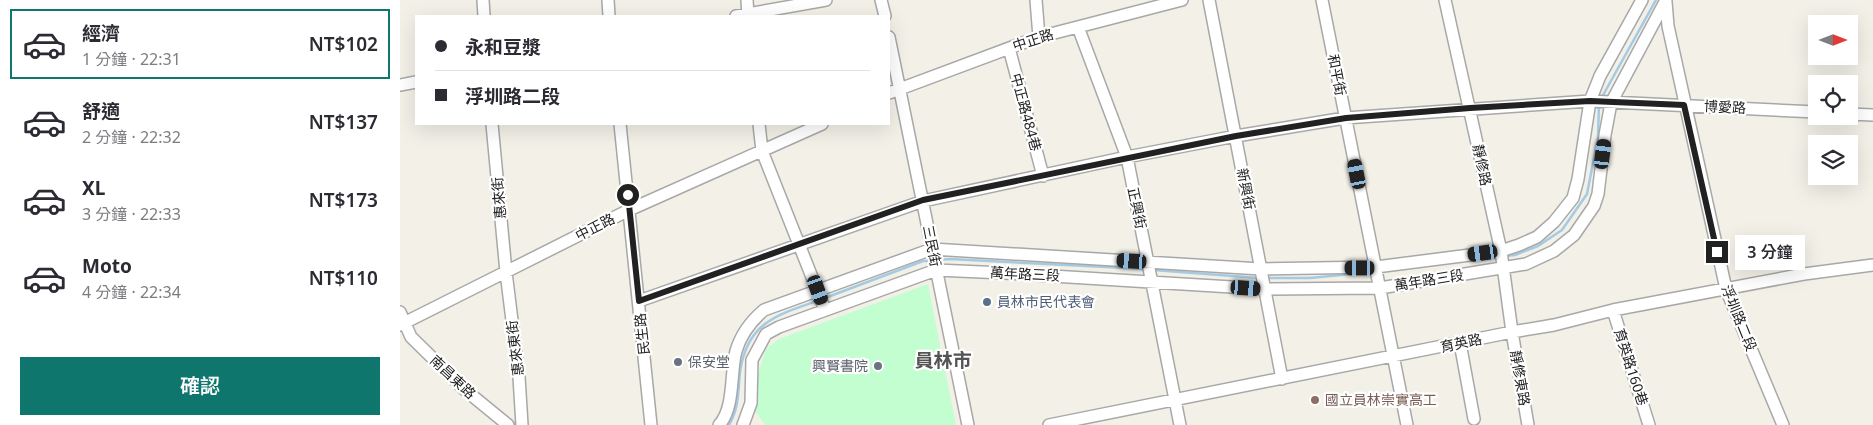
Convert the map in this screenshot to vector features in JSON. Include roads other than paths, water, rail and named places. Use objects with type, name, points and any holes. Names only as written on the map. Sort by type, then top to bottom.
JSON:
[{"type":"street","points":[[483,0],[484,15]]},
{"type":"street","points":[[608,0],[610,15]]},
{"type":"street","points":[[747,0],[748,15],[826,0]]},
{"type":"street","points":[[881,0],[885,15]]},
{"type":"street","points":[[1036,0],[1039,37]]},
{"type":"street","name":"中正路","points":[[894,91],[1039,37],[1182,0]]},
{"type":"street","name":"新興街","points":[[1209,0],[1282,379]]},
{"type":"street","name":"和平街","points":[[1322,0],[1407,425]]},
{"type":"street","name":"靜修路","points":[[1446,0],[1501,251],[1512,332]]},
{"type":"street","name":"萬年路三段","points":[[719,425],[724,420],[729,402],[736,351],[744,332],[753,319],[764,310],[932,249],[1261,269],[1376,267],[1501,251],[1537,237],[1554,222],[1573,198],[1578,179],[1590,101],[1600,76],[1642,0]]},
{"type":"street","name":"萬年路三段","points":[[743,425],[751,403],[752,360],[766,334],[779,327],[936,270],[1264,289],[1380,288],[1526,264],[1554,251],[1574,235],[1594,206],[1598,194],[1605,134],[1611,103],[1666,1]]},
{"type":"street","name":"浮圳路二段","points":[[1666,1],[1668,26],[1684,105],[1726,289],[1782,425]]},
{"type":"street","name":"正興街","points":[[1078,27],[1127,157],[1180,425]]},
{"type":"street","name":"三民街","points":[[890,48],[894,91],[923,200],[968,425]]},
{"type":"street","name":"中正路484巷","points":[[1009,48],[1043,176]]},
{"type":"street","points":[[400,86],[415,82]]},
{"type":"street","name":"博愛路","points":[[639,301],[923,200],[1127,157],[1236,136],[1346,118],[1590,101],[1808,112]]},
{"type":"street","points":[[1858,114],[1873,115]]},
{"type":"street","name":"惠來街","points":[[492,125],[506,272]]},
{"type":"street","name":"民生路","points":[[620,125],[651,425]]},
{"type":"street","points":[[759,125],[762,151],[825,310]]},
{"type":"street","name":"中正路","points":[[401,320],[506,272],[629,210],[820,125]]},
{"type":"street","name":"育英路","points":[[1049,425],[1072,423],[1175,400],[1554,325],[1613,310],[1804,274],[1873,265]]},
{"type":"street","name":"惠來東街","points":[[506,272],[519,377],[522,425]]},
{"type":"street","name":"育英路160巷","points":[[1613,310],[1649,425]]},
{"type":"street","name":"南昌東路","points":[[401,320],[411,337],[464,389],[508,425]]},
{"type":"street","name":"靜修東路","points":[[1512,332],[1526,424]]},
{"type":"street","points":[[1460,343],[1474,419]]},
{"type":"waterway","points":[[1602,97],[1656,0]]},
{"type":"waterway","points":[[1506,256],[1515,255],[1538,246],[1562,230],[1587,194],[1598,137],[1599,104]]},
{"type":"waterway","points":[[938,260],[950,259],[1145,269]]},
{"type":"waterway","points":[[825,298],[923,261],[930,261]]},
{"type":"waterway","points":[[1153,270],[1259,278]]},
{"type":"waterway","points":[[1265,278],[1310,278],[1362,273]]},
{"type":"waterway","points":[[729,425],[736,406],[740,372],[749,342],[766,323],[789,311],[817,301]]},
{"type":"place","name":"員林市民代表會","points":[[987,302]]},
{"type":"place","name":"保安堂","points":[[678,362]]},
{"type":"place","name":"興賢書院","points":[[878,366]]},
{"type":"place","name":"國立員林崇實高工","points":[[1315,400]]},
{"type":"district","name":"員林市","points":[[943,360]]}]
